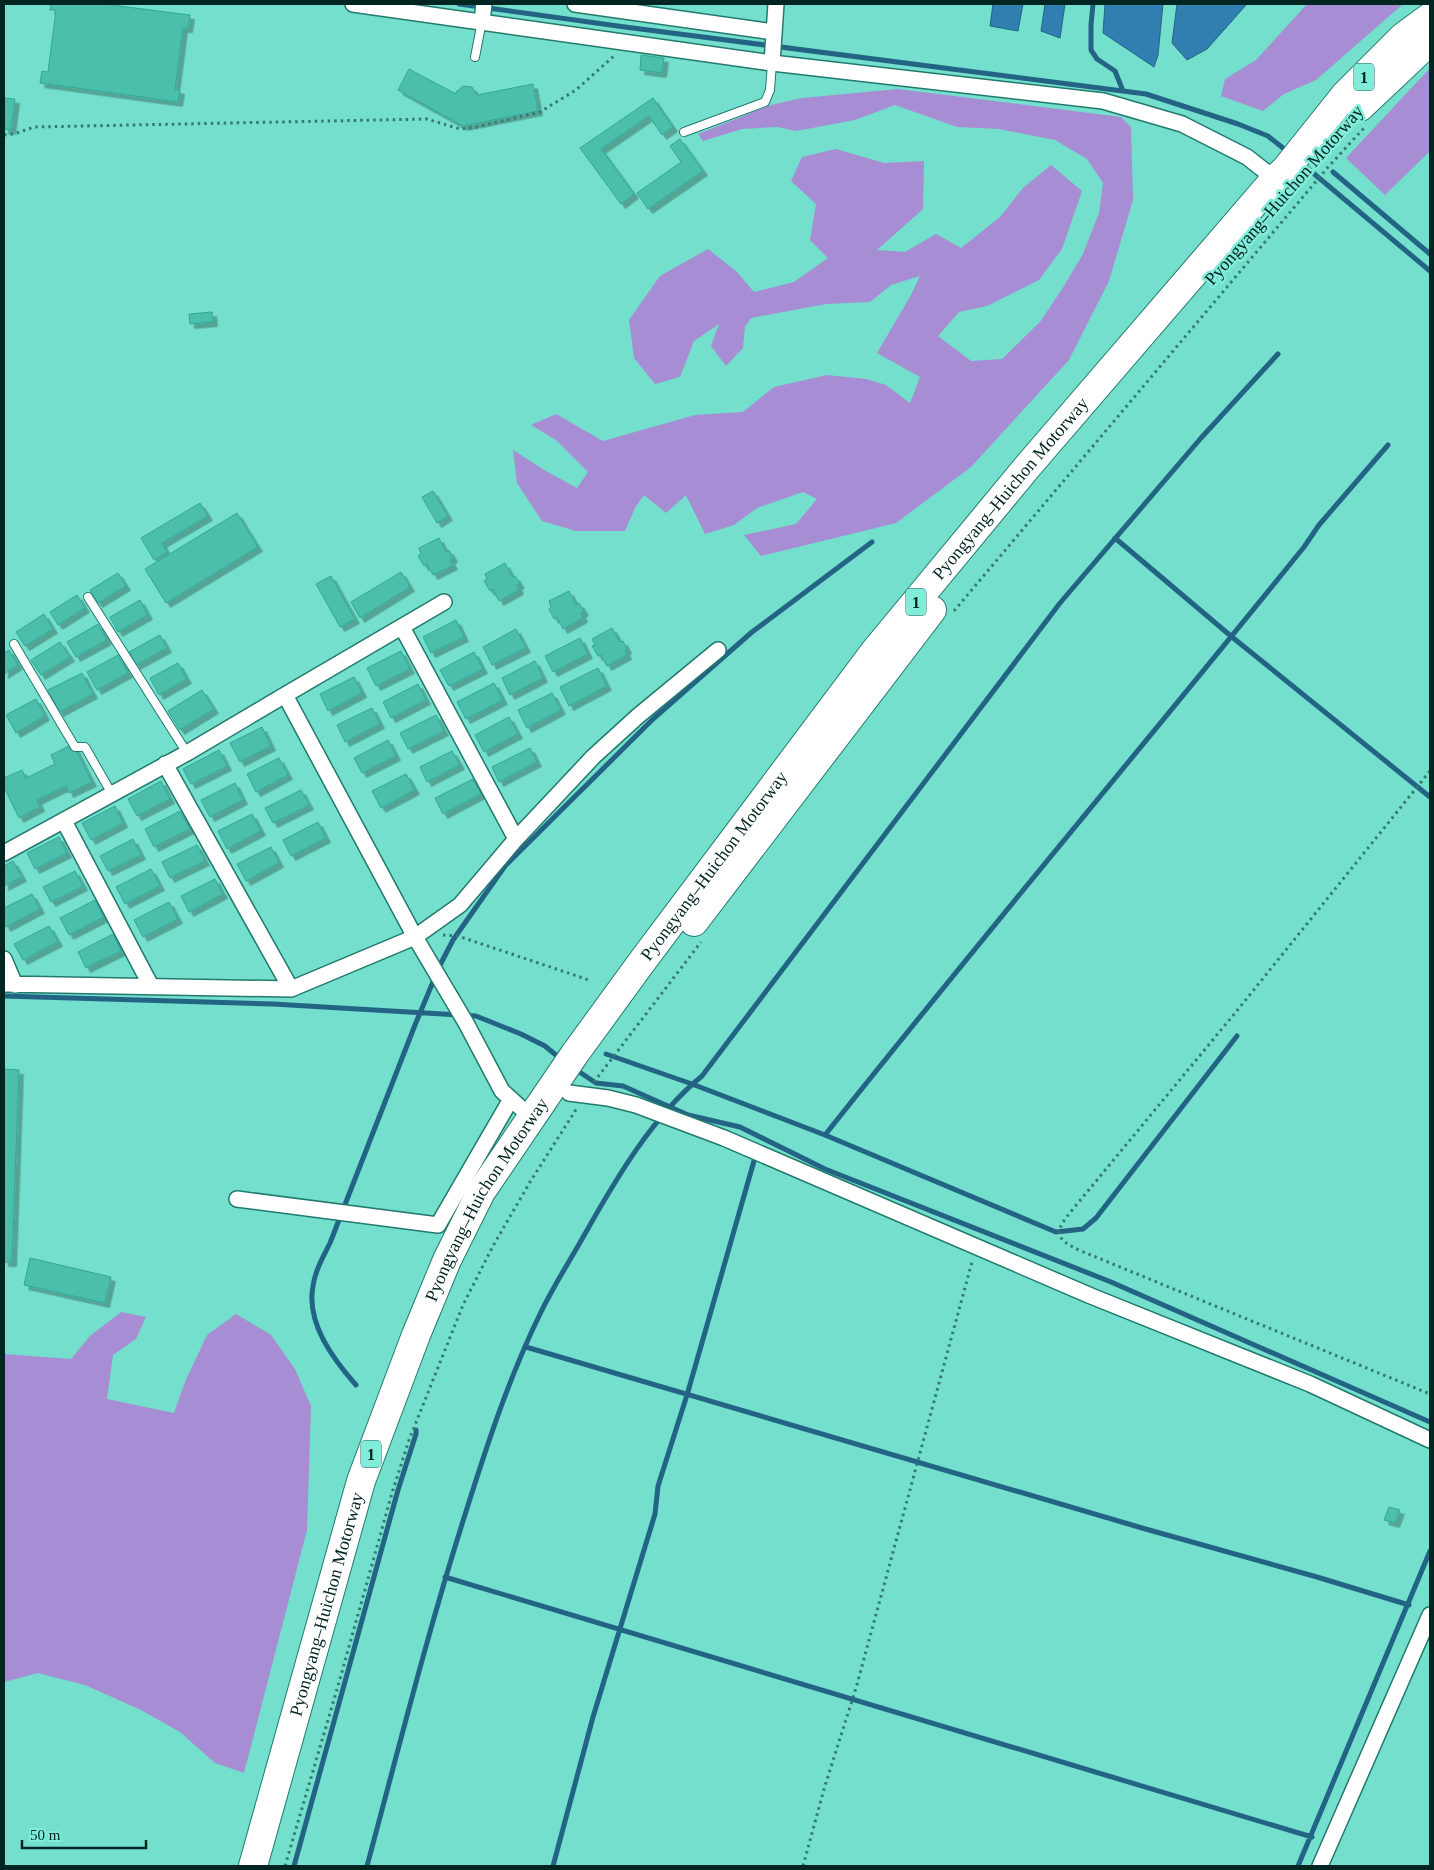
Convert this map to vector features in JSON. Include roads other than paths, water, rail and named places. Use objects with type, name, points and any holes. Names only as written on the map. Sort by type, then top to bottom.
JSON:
[{"type":"highway","name":"Pyongyang–Huichon Motorway","points":[[1318,156],[1345,95],[1404,36],[1430,17]]},
{"type":"highway","name":"Pyongyang–Huichon Motorway","points":[[271,1866],[381,1475],[436,1327],[507,1184],[580,1077],[641,963],[875,651],[1028,466],[1291,180],[1318,156],[1364,101],[1430,41]]},
{"type":"highway","name":"Pyongyang–Huichon Motorway","points":[[253,1866],[364,1472],[416,1335],[447,1260],[481,1192],[532,1118],[580,1077]]},
{"type":"street","points":[[353,4],[772,63],[1103,101],[1182,124],[1291,180]]},
{"type":"street","points":[[482,22],[484,4]]},
{"type":"street","points":[[575,4],[774,32]]},
{"type":"street","points":[[772,63],[776,4]]},
{"type":"street","points":[[4,853],[186,753],[444,602]]},
{"type":"street","points":[[402,627],[516,839]]},
{"type":"street","points":[[4,959],[10,984],[291,989],[415,937],[460,905],[516,839],[593,757],[638,716],[718,650]]},
{"type":"street","points":[[285,695],[415,937],[466,1023],[502,1091],[532,1118]]},
{"type":"street","points":[[165,764],[291,989]]},
{"type":"street","points":[[64,821],[151,986]]},
{"type":"street","points":[[580,1077],[608,1098],[663,1115],[724,1138],[976,1246],[1310,1384],[1430,1440]]},
{"type":"street","points":[[237,1199],[438,1225],[511,1099]]},
{"type":"street","points":[[1320,1866],[1430,1615]]},
{"type":"lane","points":[[475,57],[482,22]]},
{"type":"lane","points":[[684,132],[765,102],[770,90],[772,63]]},
{"type":"lane","points":[[88,597],[186,753]]},
{"type":"lane","points":[[14,644],[75,747],[84,747],[112,794]]},
{"type":"water","points":[[993,4],[1023,4],[1018,31],[990,26]]},
{"type":"water","points":[[1045,4],[1065,4],[1060,38],[1041,31]]},
{"type":"water","points":[[1105,4],[1163,4],[1158,55],[1154,67],[1103,33]]},
{"type":"water","points":[[1177,4],[1247,4],[1207,49],[1187,60],[1172,43]]},
{"type":"waterway","points":[[459,4],[1146,94],[1238,124],[1268,136],[1288,152]]},
{"type":"waterway","points":[[1093,4],[1091,50],[1097,59],[1115,71],[1123,91]]},
{"type":"waterway","points":[[1300,162],[1430,271]]},
{"type":"waterway","points":[[1333,172],[1430,254]]},
{"type":"waterway","points":[[367,1866],[437,1607],[471,1495],[498,1415],[518,1363],[541,1312],[610,1190],[652,1128],[684,1092],[702,1076],[1060,603],[1201,438],[1278,354]]},
{"type":"waterway","points":[[825,1135],[1304,547],[1319,525],[1388,445]]},
{"type":"waterway","points":[[1115,538],[1232,637],[1430,797]]},
{"type":"waterway","points":[[438,969],[453,940],[505,866],[653,719],[752,632],[872,542]]},
{"type":"waterway","points":[[356,1385],[330,1352],[317,1327],[312,1300],[314,1280],[435,977]]},
{"type":"waterway","points":[[4,996],[273,1004],[476,1016],[545,1046],[562,1060]]},
{"type":"waterway","points":[[606,1054],[692,1084],[825,1135],[1056,1232],[1083,1229],[1096,1218],[1237,1036]]},
{"type":"waterway","points":[[575,1069],[596,1083],[623,1086],[688,1115],[740,1127],[825,1169],[1111,1282],[1430,1422]]},
{"type":"waterway","points":[[553,1866],[593,1717],[655,1514],[658,1486],[687,1395],[754,1161]]},
{"type":"waterway","points":[[526,1347],[1409,1605]]},
{"type":"waterway","points":[[294,1866],[416,1430]]},
{"type":"waterway","points":[[1298,1866],[1430,1551]]},
{"type":"waterway","points":[[445,1577],[1312,1837]]}]
